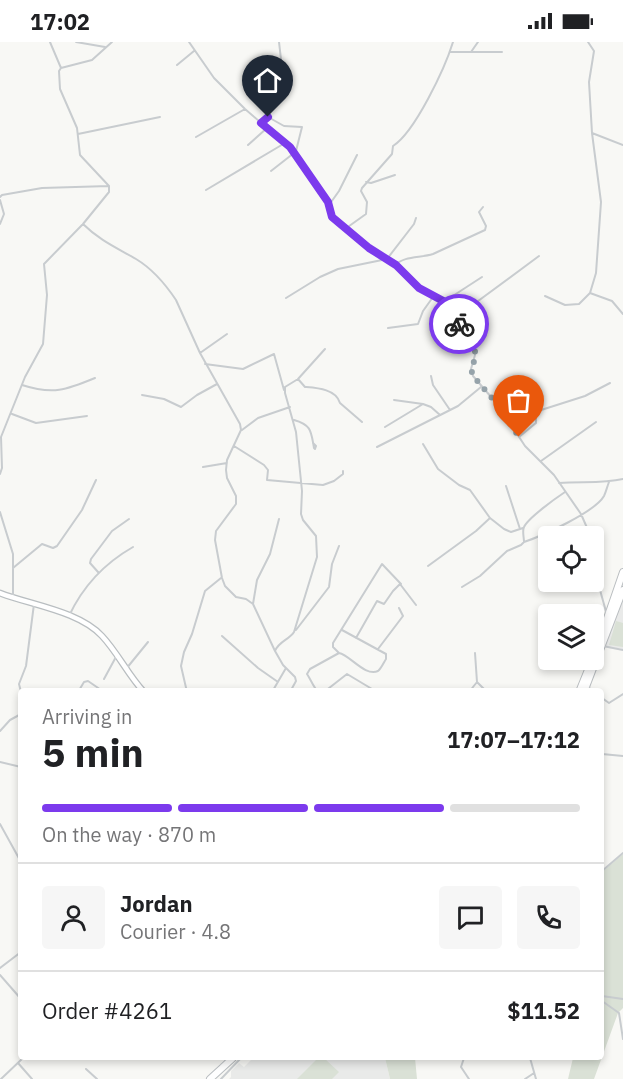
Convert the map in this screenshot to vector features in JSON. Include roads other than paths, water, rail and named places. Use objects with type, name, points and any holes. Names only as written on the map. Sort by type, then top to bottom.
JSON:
[{"type":"highway","points":[[604,629],[623,572]]},
{"type":"highway","points":[[604,643],[623,591]]},
{"type":"highway","points":[[581,688],[588,670]]},
{"type":"highway","points":[[586,688],[594,670]]},
{"type":"highway","points":[[208,1079],[232,1060]]},
{"type":"highway","points":[[219,1079],[233,1060]]},
{"type":"main road","points":[[0,593],[69,616],[96,630],[139,688]]},
{"type":"street","points":[[0,474],[2,468],[0,443],[28,370],[40,351],[44,338],[47,295],[44,264],[83,224],[109,192],[109,186],[80,155],[78,134],[60,89],[59,71],[61,68],[50,42]]},
{"type":"street","points":[[76,42],[105,47]]},
{"type":"street","points":[[61,68],[92,60],[112,42]]},
{"type":"street","points":[[189,42],[214,78],[295,154],[329,206],[331,215],[345,229],[396,265],[419,288],[445,301],[474,344],[475,355],[471,372],[498,405],[519,437],[559,483],[581,514],[586,526]]},
{"type":"street","points":[[261,123],[285,94],[279,42]]},
{"type":"street","points":[[345,229],[367,212],[367,202],[361,191],[366,182],[390,156],[394,146],[405,137],[430,95],[453,42]]},
{"type":"street","points":[[471,52],[478,42]]},
{"type":"street","points":[[545,296],[565,305],[576,305],[583,302],[590,293],[596,273],[601,202],[592,134],[589,82],[594,54],[588,42]]},
{"type":"street","points":[[177,65],[194,51]]},
{"type":"street","points":[[450,52],[502,52]]},
{"type":"street","points":[[196,137],[245,109]]},
{"type":"street","points":[[78,134],[160,117]]},
{"type":"street","points":[[268,117],[284,126],[302,127],[295,154],[271,171]]},
{"type":"street","points":[[248,145],[267,128]]},
{"type":"street","points":[[592,134],[623,145]]},
{"type":"street","points":[[206,190],[285,143]]},
{"type":"street","points":[[329,206],[357,155]]},
{"type":"street","points":[[366,182],[371,183],[395,175]]},
{"type":"street","points":[[0,224],[4,217],[0,199],[2,195],[42,188],[109,186]]},
{"type":"street","points":[[396,265],[401,260],[424,257],[485,230],[486,226],[479,212],[483,207]]},
{"type":"street","points":[[286,298],[338,269],[387,259],[414,224],[416,218]]},
{"type":"street","points":[[83,224],[106,242],[136,259],[170,291],[205,364],[241,430]]},
{"type":"street","points":[[456,320],[539,256]]},
{"type":"street","points":[[445,301],[482,277]]},
{"type":"street","points":[[590,293],[612,301],[623,314]]},
{"type":"street","points":[[388,327],[417,325],[433,297]]},
{"type":"street","points":[[200,353],[227,334]]},
{"type":"street","points":[[285,393],[285,387],[297,379],[325,349]]},
{"type":"street","points":[[205,364],[243,369],[274,354],[294,420],[301,482],[301,514],[316,536],[317,547],[317,556],[294,632]]},
{"type":"street","points":[[431,376],[433,386],[450,410]]},
{"type":"street","points":[[22,385],[38,391],[59,391],[95,378]]},
{"type":"street","points":[[297,379],[303,386],[333,393],[340,404],[362,422]]},
{"type":"street","points":[[519,437],[536,423],[538,411],[585,396],[610,382]]},
{"type":"street","points":[[142,395],[164,399],[181,407],[217,384]]},
{"type":"street","points":[[376,447],[458,406],[481,387]]},
{"type":"street","points":[[394,400],[431,406],[440,415]]},
{"type":"street","points":[[385,427],[423,404]]},
{"type":"street","points":[[253,604],[232,594],[222,578],[215,535],[234,509],[237,500],[227,478],[227,463],[241,430],[258,418],[290,407]]},
{"type":"street","points":[[12,414],[36,423],[87,416]]},
{"type":"street","points":[[294,420],[307,425],[313,443]]},
{"type":"street","points":[[541,461],[596,422]]},
{"type":"street","points":[[0,425],[5,428]]},
{"type":"street","points":[[423,444],[438,469],[459,485],[470,490],[490,518],[508,531],[522,528],[549,503],[565,492]]},
{"type":"street","points":[[234,446],[264,465],[268,470],[267,480],[323,484],[334,481],[343,474],[343,471]]},
{"type":"street","points":[[203,467],[227,463]]},
{"type":"street","points":[[559,483],[609,482],[623,479]]},
{"type":"street","points":[[13,568],[42,544],[53,548],[57,546],[82,510],[96,480]]},
{"type":"street","points":[[462,587],[480,576],[507,550],[564,525],[581,514],[602,498],[609,482]]},
{"type":"street","points":[[506,486],[522,528],[524,542]]},
{"type":"street","points":[[0,512],[11,548],[13,597]]},
{"type":"street","points":[[428,566],[490,518]]},
{"type":"street","points":[[98,572],[90,563],[91,559],[112,531],[129,519]]},
{"type":"street","points":[[279,519],[270,554],[256,580],[253,604],[275,651],[296,679],[292,688]]},
{"type":"street","points":[[275,651],[280,643],[292,636],[304,622],[329,587],[332,564],[339,546]]},
{"type":"street","points":[[69,616],[79,597],[98,572],[133,547]]},
{"type":"street","points":[[342,630],[386,654],[387,657],[378,670],[360,668],[348,657],[339,653],[333,645],[342,630],[382,564],[401,584],[416,605]]},
{"type":"street","points":[[186,688],[181,666],[184,652],[205,591],[222,578]]},
{"type":"street","points":[[356,638],[377,601],[384,604],[401,584]]},
{"type":"street","points":[[601,592],[608,618]]},
{"type":"street","points":[[20,688],[19,684],[27,661],[34,604]]},
{"type":"street","points":[[378,649],[403,616],[399,608]]},
{"type":"street","points":[[222,636],[258,668],[278,682]]},
{"type":"street","points":[[126,669],[148,642]]},
{"type":"street","points":[[604,646],[623,650]]},
{"type":"street","points":[[314,688],[307,674],[310,669],[339,653]]},
{"type":"street","points":[[473,688],[477,682],[475,653]]},
{"type":"street","points":[[104,679],[117,656]]},
{"type":"street","points":[[274,688],[286,668]]},
{"type":"street","points":[[329,688],[347,674],[370,688]]},
{"type":"street","points":[[80,688],[84,682],[88,681],[98,688]]},
{"type":"street","points":[[477,682],[483,688]]},
{"type":"street","points":[[604,699],[609,703],[623,693]]},
{"type":"street","points":[[0,731],[10,720],[18,716]]},
{"type":"street","points":[[604,754],[623,756]]},
{"type":"street","points":[[0,762],[18,766]]},
{"type":"street","points":[[0,824],[18,857]]},
{"type":"street","points":[[604,869],[623,853]]},
{"type":"street","points":[[0,969],[18,954]]},
{"type":"street","points":[[0,975],[18,996]]},
{"type":"street","points":[[604,996],[623,999]]},
{"type":"street","points":[[604,1002],[619,1013],[623,1039]]},
{"type":"street","points":[[2,1079],[21,1060]]},
{"type":"street","points":[[463,1060],[460,1067],[470,1079]]},
{"type":"street","points":[[531,1060],[536,1079]]},
{"type":"street","points":[[18,1063],[32,1079]]},
{"type":"street","points":[[86,1069],[98,1079]]},
{"type":"street","points":[[525,1079],[534,1072]]}]
